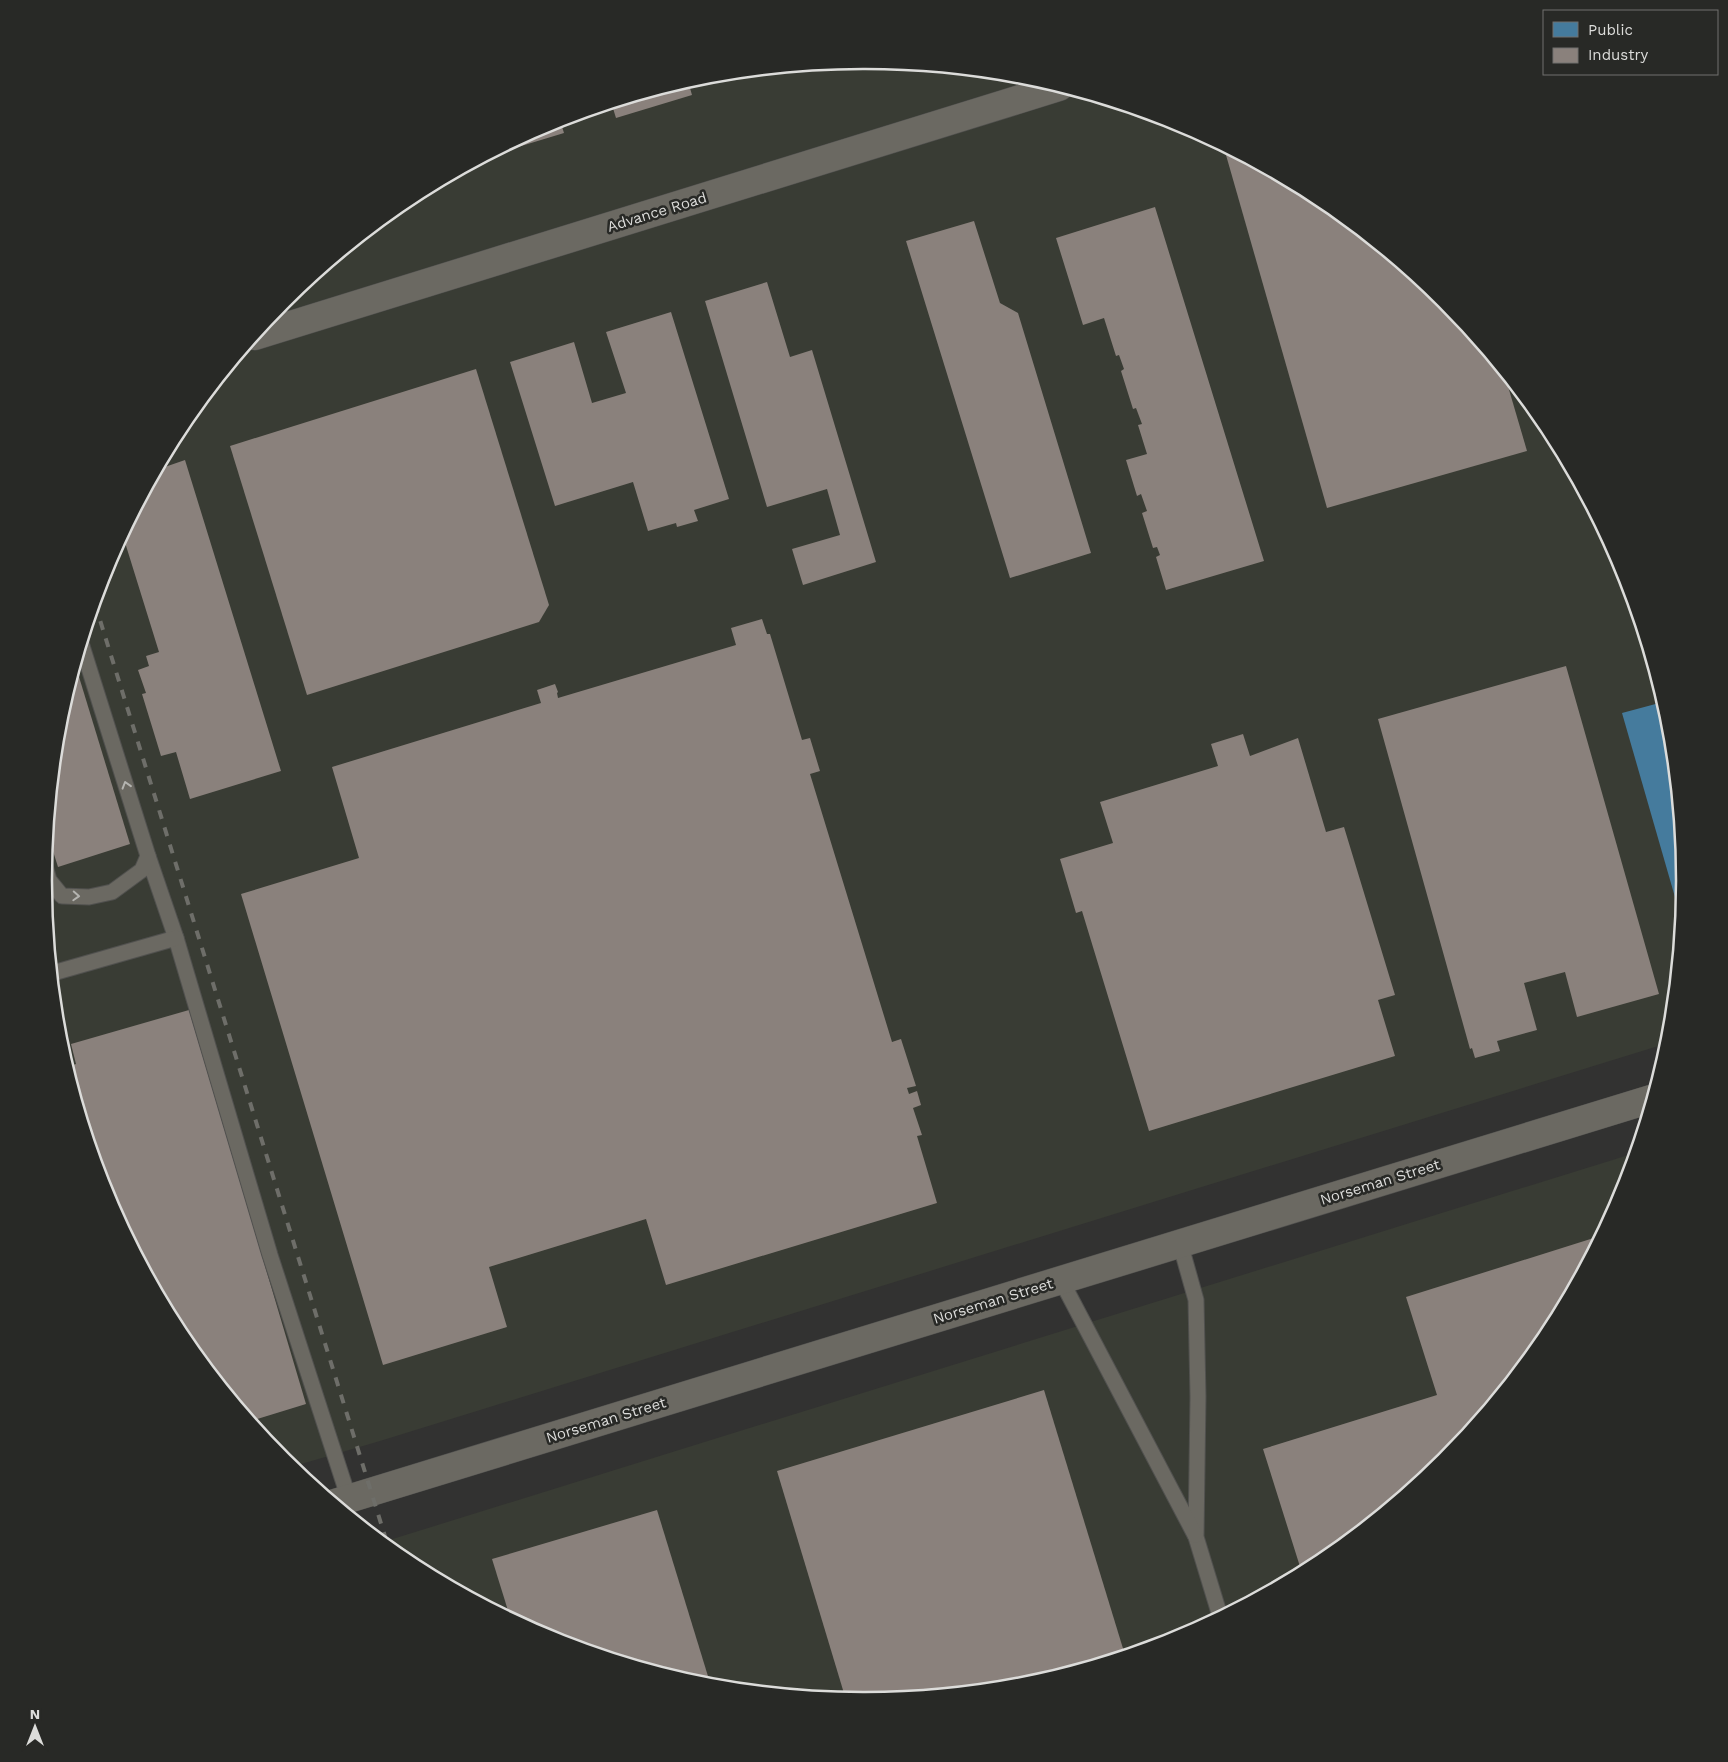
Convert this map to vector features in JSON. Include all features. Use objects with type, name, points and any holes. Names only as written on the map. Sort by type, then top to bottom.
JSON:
[{"type":"street","name":"Advance Road","points":[[267,332],[1047,91]]},
{"type":"street","name":"Norseman Street","points":[[342,1501],[1645,1101]]},
{"type":"lane","points":[[85,655],[148,856],[176,938],[342,1501]]},
{"type":"lane","points":[[52,884],[62,896],[89,897],[112,892],[142,870],[148,856]]},
{"type":"lane","points":[[58,972],[176,938]]},
{"type":"lane","points":[[1180,1243],[1196,1300],[1198,1412],[1196,1537]]},
{"type":"lane","points":[[1061,1280],[1196,1537],[1218,1611]]},
{"type":"shaded area","points":[[864,69],[970,76],[1074,97],[1125,113],[1175,131],[1223,153],[1270,178],[1315,206],[1358,237],[1399,271],[1438,307],[1474,346],[1508,387],[1539,430],[1567,475],[1592,522],[1614,570],[1632,620],[1648,671],[1660,723],[1669,775],[1674,828],[1676,881],[1674,934],[1669,987],[1658,1046],[300,1464],[254,1416],[220,1375],[189,1332],[161,1287],[136,1240],[114,1192],[80,1091],[59,987],[52,881],[54,828],[59,775],[80,671],[114,570],[136,522],[161,475],[189,430],[220,387],[254,346],[290,307],[370,237],[413,206],[458,178],[505,153],[553,131],[654,97],[758,76],[811,71]]},
{"type":"shaded area","points":[[1627,1155],[1614,1192],[1592,1240],[1567,1287],[1539,1332],[1508,1375],[1474,1416],[1438,1455],[1399,1491],[1358,1525],[1315,1556],[1270,1584],[1223,1609],[1175,1631],[1074,1665],[970,1686],[917,1691],[811,1691],[758,1686],[706,1677],[654,1665],[553,1631],[505,1609],[458,1584],[390,1540]]},
{"type":"building: Public","points":[[1656,704],[1669,775],[1674,828],[1675,898],[1622,713]]},
{"type":"building: Industry","points":[[690,89],[692,95],[616,118],[613,110],[654,97]]},
{"type":"building: Industry","points":[[562,128],[564,133],[518,147]]},
{"type":"building: Industry","points":[[1226,155],[1270,178],[1315,206],[1358,237],[1438,307],[1508,388],[1527,451],[1327,508]]},
{"type":"building: Industry","points":[[1155,207],[1264,561],[1166,590],[1156,557],[1160,555],[1157,547],[1153,548],[1142,513],[1147,511],[1141,494],[1137,496],[1126,460],[1147,454],[1138,425],[1142,424],[1136,408],[1133,409],[1121,371],[1124,369],[1119,355],[1116,356],[1104,318],[1083,325],[1056,238]]},
{"type":"building: Industry","points":[[974,221],[1000,303],[1018,313],[1091,553],[1010,578],[906,241]]},
{"type":"building: Industry","points":[[767,282],[790,357],[812,350],[876,562],[803,585],[792,549],[840,535],[827,489],[767,507],[705,301]]},
{"type":"building: Industry","points":[[671,312],[729,499],[694,510],[698,521],[677,527],[676,523],[648,531],[633,482],[555,506],[510,362],[574,342],[592,403],[626,393],[606,332]]},
{"type":"building: Industry","points":[[476,369],[549,605],[539,622],[307,695],[230,446]]},
{"type":"building: Industry","points":[[185,460],[281,771],[190,799],[176,752],[161,756],[142,694],[146,693],[138,670],[149,666],[146,656],[159,652],[126,545],[166,466]]},
{"type":"building: Industry","points":[[762,619],[767,634],[770,634],[802,740],[810,738],[820,771],[810,774],[892,1042],[901,1039],[916,1086],[907,1088],[909,1094],[917,1091],[921,1105],[913,1108],[922,1135],[917,1136],[937,1203],[666,1285],[646,1219],[489,1267],[507,1327],[383,1365],[241,894],[359,858],[332,767],[541,703],[537,690],[555,684],[558,698],[736,645],[731,628]]},
{"type":"building: Industry","points":[[1566,666],[1659,994],[1577,1017],[1565,972],[1524,983],[1537,1030],[1497,1041],[1500,1051],[1475,1058],[1472,1048],[1470,1049],[1378,719]]},
{"type":"building: Industry","points":[[79,676],[130,844],[58,867],[53,851],[59,775]]},
{"type":"building: Industry","points":[[1243,734],[1250,756],[1298,738],[1326,832],[1344,827],[1395,995],[1378,1000],[1395,1056],[1149,1131],[1082,911],[1076,913],[1060,859],[1113,843],[1100,802],[1218,766],[1211,744]]},
{"type":"building: Industry","points":[[189,1010],[306,1404],[257,1419],[220,1375],[189,1332],[161,1287],[136,1240],[114,1192],[80,1091],[71,1044]]},
{"type":"building: Industry","points":[[1593,1238],[1567,1287],[1539,1332],[1508,1375],[1474,1416],[1438,1455],[1399,1491],[1358,1525],[1300,1566],[1263,1449],[1437,1395],[1406,1297]]},
{"type":"building: Industry","points":[[1044,1390],[1123,1650],[1074,1665],[970,1686],[917,1691],[843,1692],[777,1471]]},
{"type":"building: Industry","points":[[657,1510],[708,1677],[654,1665],[603,1649],[553,1631],[508,1610],[492,1559]]},
{"type":"railway","points":[[98,614],[385,1536]]}]
